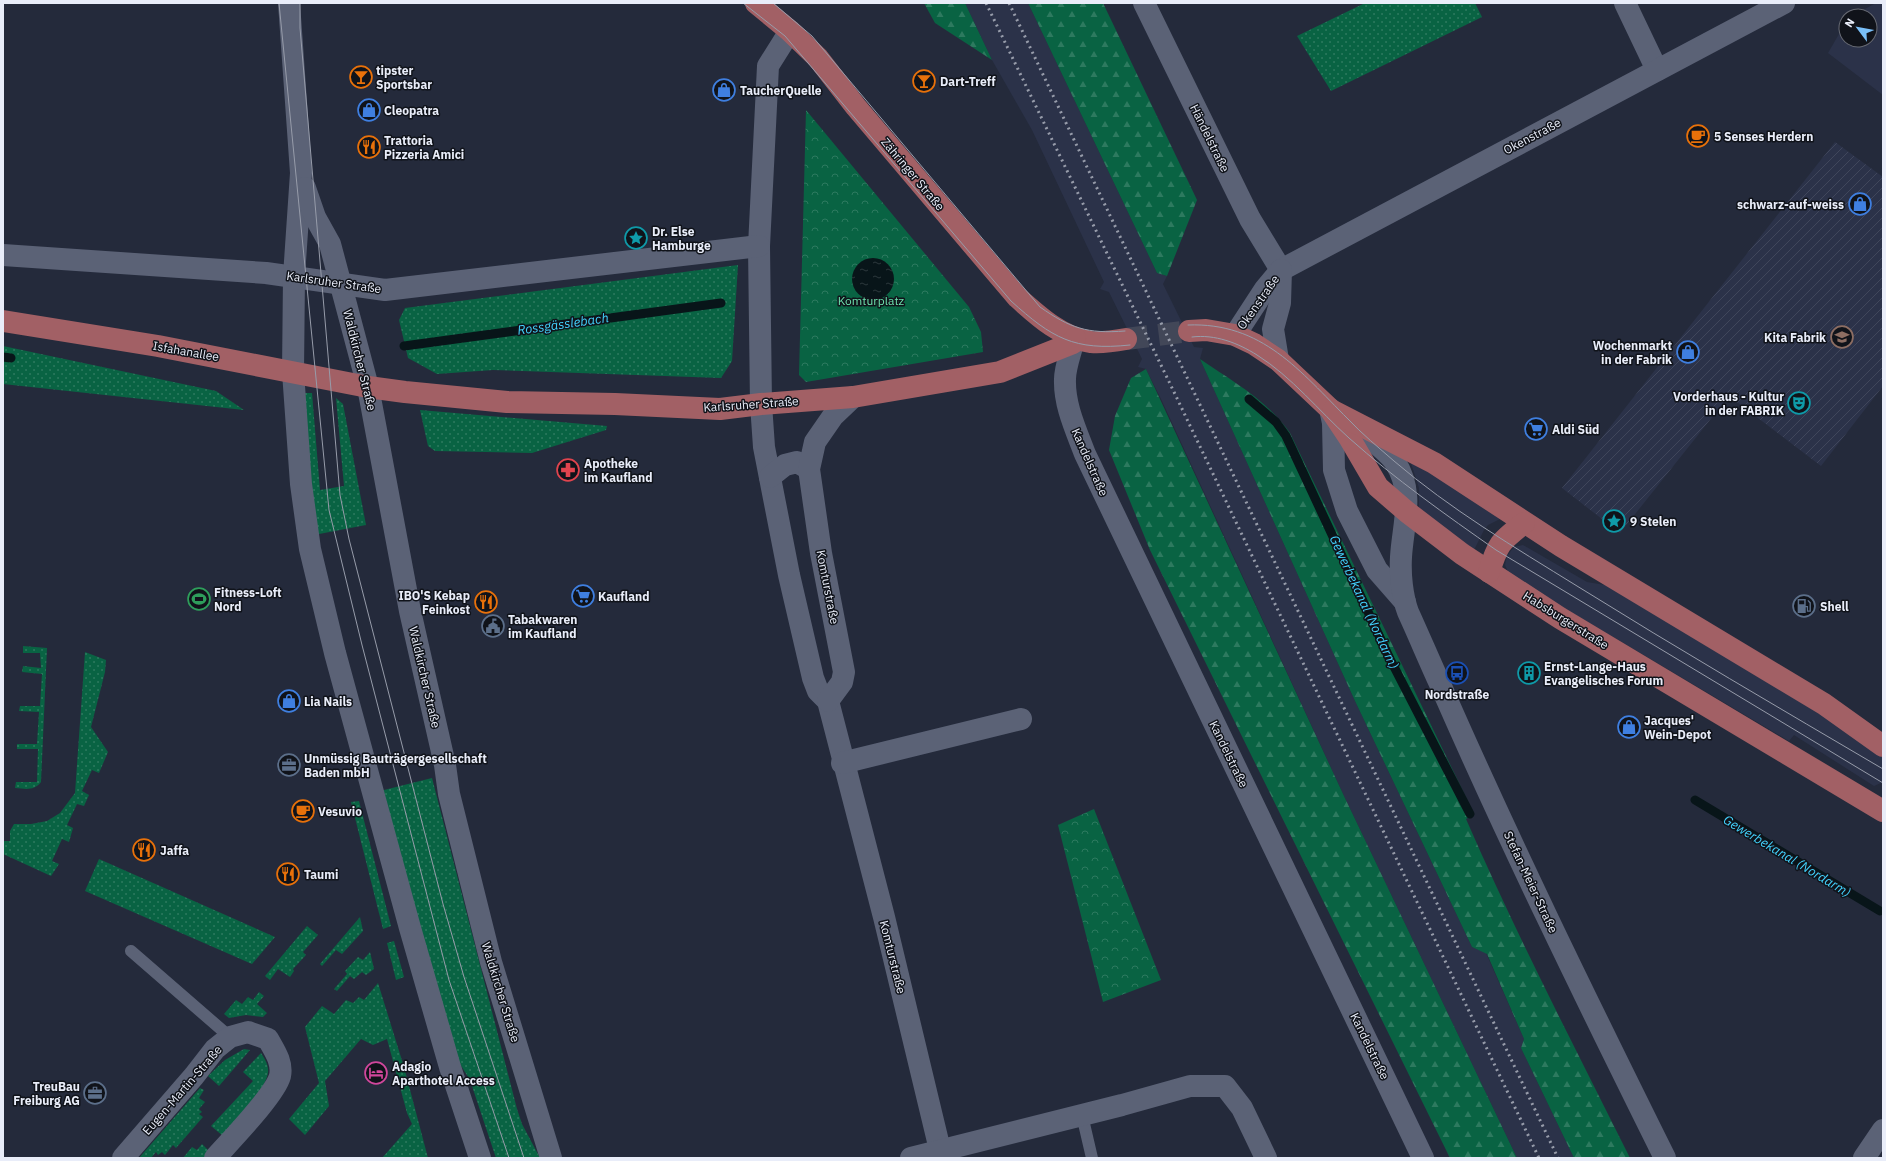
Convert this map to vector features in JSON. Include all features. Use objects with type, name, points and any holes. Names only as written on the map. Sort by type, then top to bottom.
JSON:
[{"type":"main road","name":"Zähringer Straße","points":[[756,3],[790,31],[818,58],[856,107],[1018,297],[1040,318],[1074,341]]},
{"type":"main road","name":"Isfahanallee","points":[[3,320],[158,346],[368,387]]},
{"type":"main road","name":"Habsburgerstraße","points":[[1189,331],[1206,330],[1235,335],[1254,344],[1278,360],[1330,409],[1350,421],[1434,463],[1524,523],[1824,704],[1883,746]]},
{"type":"main road","points":[[1074,341],[1092,342],[1126,339]]},
{"type":"main road","name":"Karlsruher Straße","points":[[368,387],[507,402],[615,404],[720,409],[761,404],[853,397],[1000,372],[1074,341]]},
{"type":"main road","name":"Habsburgerstraße","points":[[1330,409],[1350,439],[1378,487],[1407,512],[1462,554],[1560,618],[1883,810]]},
{"type":"main road","points":[[1489,572],[1496,550],[1503,540],[1524,523]]},
{"type":"street","name":"Waldkircher Straße","points":[[289,3],[301,173],[294,276],[293,372],[301,484],[310,549],[333,646],[448,1060],[480,1158]]},
{"type":"street","name":"Händelstraße","points":[[1144,3],[1250,219],[1281,270]]},
{"type":"street","points":[[1625,3],[1657,70]]},
{"type":"street","name":"Okenstraße","points":[[1235,335],[1265,289],[1281,270],[1784,3]]},
{"type":"street","points":[[761,404],[759,246],[768,66],[790,31]]},
{"type":"street","name":"Waldkircher Straße","points":[[301,173],[315,217],[330,244],[342,284],[368,387],[410,611],[445,765],[450,801],[491,962],[551,1158]]},
{"type":"street","name":"Karlsruher Straße","points":[[3,255],[294,276],[385,290],[759,246]]},
{"type":"street","name":"Okenstraße","points":[[1278,360],[1273,329],[1280,303],[1281,270]]},
{"type":"street","name":"Kandelstraße","points":[[1074,341],[1064,378],[1068,408],[1085,454],[1423,1158]]},
{"type":"street","name":"Komturstraße","points":[[828,701],[842,682],[844,672],[821,553],[809,469],[815,442],[833,416],[853,397]]},
{"type":"street","name":"Komturstraße","points":[[761,404],[764,447],[786,560],[813,678],[818,691],[828,701],[842,763],[884,917],[941,1155]]},
{"type":"street","name":"Stefan-Meier-Straße","points":[[1330,409],[1333,423],[1334,470],[1347,511],[1377,570],[1405,602]]},
{"type":"street","name":"Stefan-Meier-Straße","points":[[1350,421],[1394,461],[1405,483],[1407,512],[1400,558],[1405,602],[1439,683],[1519,856],[1598,1024],[1665,1158]]},
{"type":"street","points":[[770,477],[785,465],[797,462],[809,469]]},
{"type":"street","points":[[842,763],[1021,719]]},
{"type":"street","name":"Eugen-Martin-Straße","points":[[123,1158],[215,1049],[230,1038],[248,1032],[268,1039],[279,1058],[280,1075],[274,1090],[215,1158]]},
{"type":"street","points":[[912,1158],[941,1155],[1190,1086],[1225,1086],[1242,1108],[1266,1158]]},
{"type":"street","points":[[1864,1158],[1883,1130]]},
{"type":"lane","points":[[131,951],[230,1038]]},
{"type":"lane","points":[[1082,1115],[1092,1158]]},
{"type":"shaded area","points":[[965,3],[1028,3],[1157,273],[1167,276],[1163,284],[1194,347],[1203,348],[1200,359],[1355,701],[1472,947],[1486,953],[1524,1039],[1521,1048],[1574,1158],[1517,1158],[1344,796],[1161,399],[1146,369],[1138,367],[1142,359],[1109,292],[1100,289],[1104,282],[1032,130],[992,60]]},
{"type":"shaded area","points":[[1876,3],[1883,3],[1883,95],[1828,53],[1838,36],[1838,48],[1878,48],[1878,8],[1867,8]]},
{"type":"shaded area","points":[[1835,142],[1883,177],[1883,386],[1821,466],[1729,396],[1620,533],[1562,488]]},
{"type":"shaded area","points":[[1409,457],[1500,519],[1488,525],[1473,552],[1419,512],[1419,488]]},
{"type":"shaded area","points":[[1523,545],[1587,582],[1605,585],[1815,708],[1883,757],[1883,782],[1874,786],[1794,735],[1789,741],[1511,578],[1505,565],[1507,556],[1514,547]]},
{"type":"green space","points":[[924,3],[965,3],[992,60],[935,23]]},
{"type":"green space","points":[[1028,3],[1103,3],[1197,200],[1167,276],[1157,273]]},
{"type":"green space","points":[[1365,3],[1475,3],[1482,17],[1331,91],[1297,36]]},
{"type":"green space","name":"Komturplatz","points":[[806,110],[969,307],[981,332],[983,352],[806,382],[799,375]]},
{"type":"green space","points":[[738,265],[732,361],[721,378],[493,370],[437,374],[408,358],[399,320],[405,308]]},
{"type":"green space","points":[[3,346],[216,391],[244,410],[3,384]]},
{"type":"green space","points":[[1200,359],[1260,401],[1281,421],[1290,433],[1474,814],[1466,819],[1505,905],[1630,1158],[1574,1158],[1521,1048],[1524,1039],[1487,954],[1472,947],[1355,701]]},
{"type":"green space","points":[[1146,369],[1344,796],[1517,1158],[1450,1158],[1150,550],[1109,450],[1115,416],[1131,378]]},
{"type":"green space","points":[[304,393],[312,393],[320,490],[344,486],[336,398],[343,404],[366,525],[314,535]]},
{"type":"green space","points":[[420,410],[607,426],[606,430],[532,453],[435,451],[428,446]]},
{"type":"green space","points":[[23,646],[47,648],[41,782],[36,787],[26,789],[15,788],[16,782],[37,782],[38,749],[17,749],[17,744],[37,744],[39,712],[19,711],[20,706],[40,706],[42,674],[22,672],[23,666],[41,668],[40,653],[23,653]]},
{"type":"green space","points":[[85,652],[106,660],[105,672],[91,727],[108,752],[99,773],[92,770],[82,791],[89,795],[84,806],[77,804],[67,825],[73,828],[69,842],[62,839],[52,861],[59,864],[51,876],[3,854],[3,841],[10,841],[10,831],[14,824],[31,824],[47,821],[60,813],[75,793]]},
{"type":"green space","points":[[432,778],[517,1109],[522,1124],[540,1158],[496,1158],[470,1080],[455,1056],[380,791]]},
{"type":"green space","points":[[359,801],[391,926],[383,929],[351,802]]},
{"type":"green space","points":[[1094,809],[1161,980],[1103,1002],[1058,825]]},
{"type":"green space","points":[[99,859],[275,937],[252,964],[85,891]]},
{"type":"green space","points":[[360,917],[363,931],[342,954],[336,950],[322,966],[320,964]]},
{"type":"green space","points":[[307,926],[318,935],[303,952],[306,955],[293,969],[294,971],[290,977],[278,969],[270,980],[265,976]]},
{"type":"green space","points":[[394,941],[404,977],[396,980],[387,943]]},
{"type":"green space","points":[[370,952],[374,969],[366,975],[362,972],[354,979],[350,976],[337,991],[334,989],[347,974],[345,971],[358,957],[363,960]]},
{"type":"green space","points":[[378,983],[404,1067],[428,1158],[382,1158],[412,1124],[407,1113],[387,1039],[373,1045],[361,1039],[325,1081],[329,1106],[305,1135],[289,1119],[319,1083],[305,1027],[322,1006],[334,1014],[346,1000],[353,1003],[359,997],[364,1000]]},
{"type":"green space","points":[[259,992],[264,996],[257,1004],[267,1013],[263,1017],[246,1015],[229,1018],[224,1014],[236,1000],[242,1004],[248,997],[253,1000]]},
{"type":"green space","points":[[244,1049],[250,1050],[219,1086],[208,1076],[225,1060]]},
{"type":"green space","points":[[261,1053],[268,1068],[266,1080],[256,1097],[223,1136],[211,1126],[253,1081],[243,1072]]},
{"type":"green space","points":[[200,1088],[204,1090],[199,1098],[205,1102],[199,1109],[202,1112],[199,1114],[203,1117],[176,1148],[173,1145],[165,1155],[162,1152],[158,1155],[156,1152],[151,1158],[139,1158]]},
{"type":"green space","points":[[202,1144],[210,1152],[205,1158],[183,1158],[192,1147],[197,1150]]},
{"type":"water","points":[[873,258],[888,264],[894,279],[888,294],[873,300],[858,294],[852,279],[858,264]]},
{"type":"waterway","name":"Rossgässlebach","points":[[404,346],[721,303]]},
{"type":"waterway","name":"Rossgässlebach","points":[[3,357],[11,358]]},
{"type":"waterway","name":"Gewerbekanal (Nordarm)","points":[[1249,399],[1276,422],[1286,436],[1390,659],[1470,814]]},
{"type":"waterway","name":"Gewerbekanal (Nordarm)","points":[[1695,800],[1880,911]]},
{"type":"tunnel","points":[[1126,339],[1189,331]]},
{"type":"tram line","points":[[279,3],[329,510],[362,645],[449,980],[509,1158]]},
{"type":"tram line","points":[[300,3],[300,28],[340,495],[349,539],[443,904],[464,977],[524,1158]]},
{"type":"tram line","points":[[743,3],[785,36],[1011,301],[1039,324],[1052,333],[1065,339],[1094,346],[1130,345]]},
{"type":"tram line","points":[[773,3],[812,36],[1040,307],[1070,325],[1080,328],[1112,332],[1125,331]]},
{"type":"tram line","points":[[1188,325],[1214,326],[1237,332],[1258,341],[1278,353],[1296,367],[1353,425],[1376,446],[1415,479],[1483,527],[1653,633],[1883,769]]},
{"type":"tram line","points":[[1192,337],[1201,336],[1226,340],[1257,355],[1282,373],[1338,428],[1384,468],[1496,550],[1883,783]]},
{"type":"railway","points":[[986,3],[1174,392],[1539,1158]]},
{"type":"railway","points":[[1009,3],[1558,1158]]},
{"type":"place","name":"tipster Sportsbar","points":[[361,77]]},
{"type":"place","name":"Dart-Treff","points":[[924,81]]},
{"type":"place","name":"TaucherQuelle","points":[[724,90]]},
{"type":"place","name":"Cleopatra","points":[[369,110]]},
{"type":"place","name":"5 Senses Herdern","points":[[1698,136]]},
{"type":"place","name":"Trattoria Pizzeria Amici","points":[[369,147]]},
{"type":"place","name":"schwarz-auf-weiss","points":[[1860,204]]},
{"type":"place","name":"Dr. Else Hamburge","points":[[636,238]]},
{"type":"place","name":"Kita Fabrik","points":[[1842,337]]},
{"type":"place","name":"Wochenmarkt in der Fabrik","points":[[1688,352]]},
{"type":"place","name":"Vorderhaus - Kultur in der FABRIK","points":[[1799,403]]},
{"type":"place","name":"Aldi Süd","points":[[1536,429]]},
{"type":"place","name":"Apotheke im Kaufland","points":[[568,470]]},
{"type":"place","name":"9 Stelen","points":[[1614,521]]},
{"type":"place","name":"Kaufland","points":[[583,596]]},
{"type":"place","name":"Fitness-Loft Nord","points":[[199,599]]},
{"type":"place","name":"IBO'S Kebap Feinkost","points":[[486,602]]},
{"type":"place","name":"Shell","points":[[1804,606]]},
{"type":"place","name":"Tabakwaren im Kaufland","points":[[493,626]]},
{"type":"place","name":"Nordstraße","points":[[1457,673]]},
{"type":"place","name":"Ernst-Lange-Haus Evangelisches Forum","points":[[1529,673]]},
{"type":"place","name":"Lia Nails","points":[[289,701]]},
{"type":"place","name":"Jacques' Wein-Depot","points":[[1629,727]]},
{"type":"place","name":"Unmüssig Bauträgergesellschaft Baden mbH","points":[[289,765]]},
{"type":"place","name":"Vesuvio","points":[[303,811]]},
{"type":"place","name":"Jaffa","points":[[144,850]]},
{"type":"place","name":"Taumi","points":[[288,874]]},
{"type":"place","name":"Adagio Aparthotel Access","points":[[376,1073]]},
{"type":"place","name":"TreuBau Freiburg AG","points":[[95,1093]]}]
